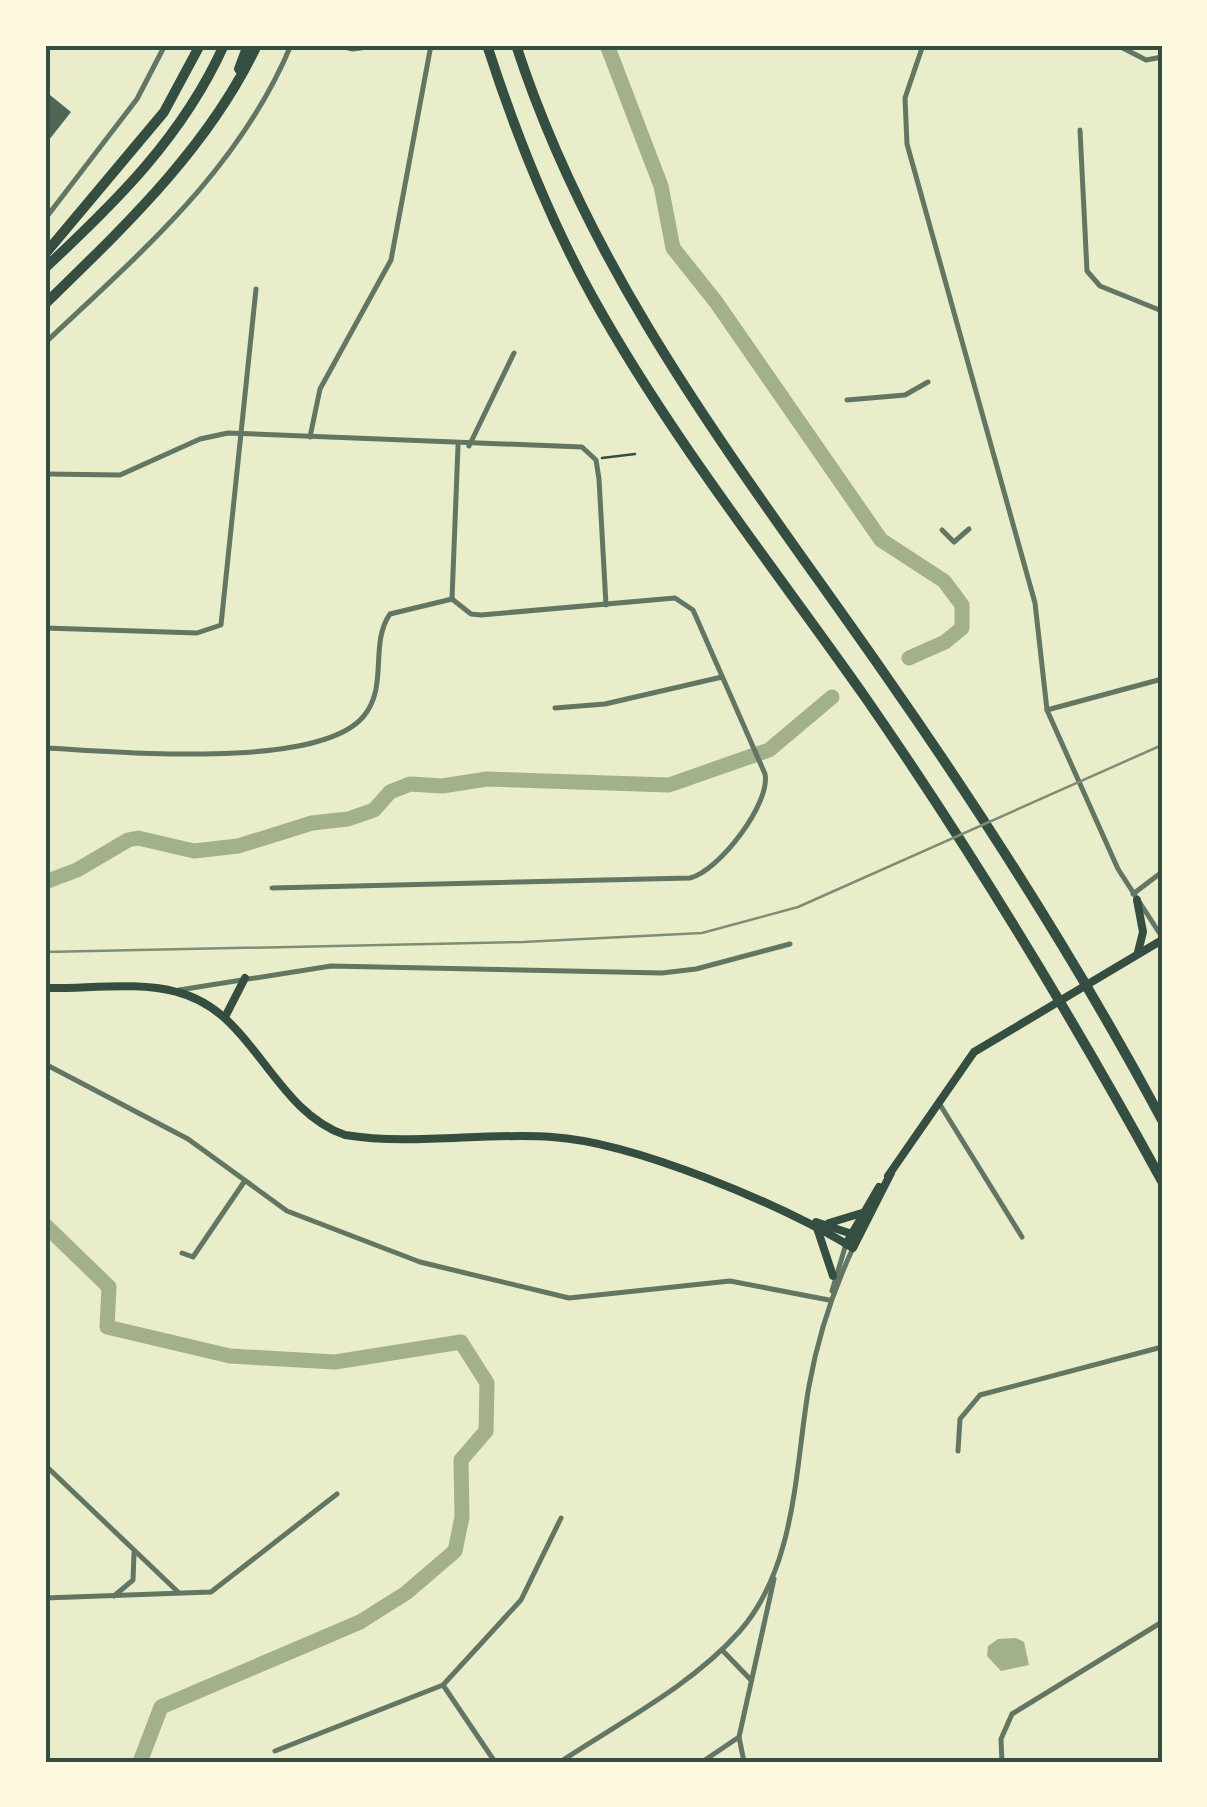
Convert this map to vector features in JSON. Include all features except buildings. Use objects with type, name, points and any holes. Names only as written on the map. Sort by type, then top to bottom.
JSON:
[{"type":"highway","points":[[45,254],[164,112],[200,45]]},
{"type":"highway","points":[[45,268],[158,154],[195,102],[224,45]]},
{"type":"highway","points":[[233,84],[248,45]]},
{"type":"highway","points":[[45,304],[159,190],[194,147],[257,45]]},
{"type":"highway","points":[[487,45],[534,178],[593,298],[675,426],[865,698],[1010,916],[1162,1181]]},
{"type":"highway","points":[[516,45],[560,166],[626,296],[698,408],[890,681],[1044,917],[1162,1120]]},
{"type":"main road","points":[[1135,897],[1142,932],[1138,952]]},
{"type":"main road","points":[[855,1235],[862,1213],[974,1052],[1162,938]]},
{"type":"main road","points":[[225,1018],[245,978]]},
{"type":"main road","points":[[45,988],[175,991],[205,1002],[225,1018],[298,1106],[332,1130],[366,1138],[547,1136],[612,1146],[855,1235]]},
{"type":"main road","points":[[814,1223],[849,1246],[891,1173]]},
{"type":"main road","points":[[814,1223],[862,1213]]},
{"type":"main road","points":[[814,1223],[833,1276]]},
{"type":"street","points":[[45,219],[137,99],[165,45]]},
{"type":"street","points":[[45,343],[176,220],[213,179],[259,111],[292,45]]},
{"type":"street","points":[[335,45],[382,45]]},
{"type":"street","points":[[310,437],[320,388],[389,267],[431,45]]},
{"type":"street","points":[[923,45],[905,98],[907,144],[1034,603],[1046,710],[1135,897],[1162,938]]},
{"type":"street","points":[[1117,45],[1146,60],[1162,57]]},
{"type":"street","points":[[1080,130],[1087,271],[1111,292],[1162,311]]},
{"type":"street","points":[[45,628],[197,633],[221,626],[256,289]]},
{"type":"street","points":[[470,446],[514,353]]},
{"type":"street","points":[[847,400],[904,395],[928,382]]},
{"type":"street","points":[[45,474],[120,475],[210,435],[458,446],[572,446],[591,452],[596,460],[606,604]]},
{"type":"street","points":[[452,600],[458,446]]},
{"type":"street","points":[[942,530],[954,542],[969,529]]},
{"type":"street","points":[[272,888],[690,878],[716,865],[763,799],[768,786],[765,774],[693,610],[684,602],[675,598],[481,615],[471,614],[452,600]]},
{"type":"street","points":[[45,748],[221,754],[323,738],[355,725],[376,695],[386,620],[394,611],[431,608],[452,600]]},
{"type":"street","points":[[555,708],[605,704],[722,677]]},
{"type":"street","points":[[1046,710],[1162,679]]},
{"type":"street","points":[[1135,897],[1162,872]]},
{"type":"street","points":[[175,991],[354,965],[662,973],[696,969],[790,944]]},
{"type":"street","points":[[45,1064],[188,1138],[244,1182],[306,1221],[398,1255],[569,1298],[739,1282],[830,1297]]},
{"type":"street","points":[[940,1103],[1022,1236]]},
{"type":"street","points":[[182,1253],[193,1257],[244,1182]]},
{"type":"street","points":[[830,1297],[849,1246]]},
{"type":"street","points":[[744,1762],[739,1738],[777,1567],[833,1276],[849,1246]]},
{"type":"street","points":[[958,1451],[960,1419],[980,1395],[1162,1347]]},
{"type":"street","points":[[45,1465],[180,1594]]},
{"type":"street","points":[[45,1598],[180,1594],[219,1588],[337,1494]]},
{"type":"street","points":[[275,1751],[419,1698],[443,1684],[521,1600],[562,1518]]},
{"type":"street","points":[[111,1597],[133,1580],[134,1552]]},
{"type":"street","points":[[560,1762],[722,1650],[742,1629],[777,1567]]},
{"type":"street","points":[[1002,1762],[1001,1738],[1012,1714],[1162,1622]]},
{"type":"street","points":[[722,1650],[751,1680]]},
{"type":"street","points":[[443,1684],[495,1762]]},
{"type":"street","points":[[702,1762],[739,1738]]},
{"type":"path","points":[[596,460],[635,454]]},
{"type":"shaded area","points":[[1016,1638],[1024,1642],[1029,1665],[1001,1671],[987,1656],[988,1646],[998,1639]]},
{"type":"waterway","points":[[607,45],[661,186],[673,248],[716,302],[881,540],[944,581],[962,605],[962,628],[945,642],[909,658]]},
{"type":"waterway","points":[[45,882],[77,870],[128,840],[138,838],[194,851],[238,846],[312,823],[348,819],[374,810],[390,792],[410,784],[442,786],[487,779],[669,785],[769,750],[832,697]]},
{"type":"waterway","points":[[45,1225],[109,1287],[107,1327],[230,1356],[335,1362],[461,1342],[487,1383],[486,1431],[461,1460],[462,1517],[455,1551],[406,1593],[360,1622],[161,1707],[140,1762]]},
{"type":"railway","points":[[45,952],[523,942],[702,933],[798,907],[1162,745]]}]
